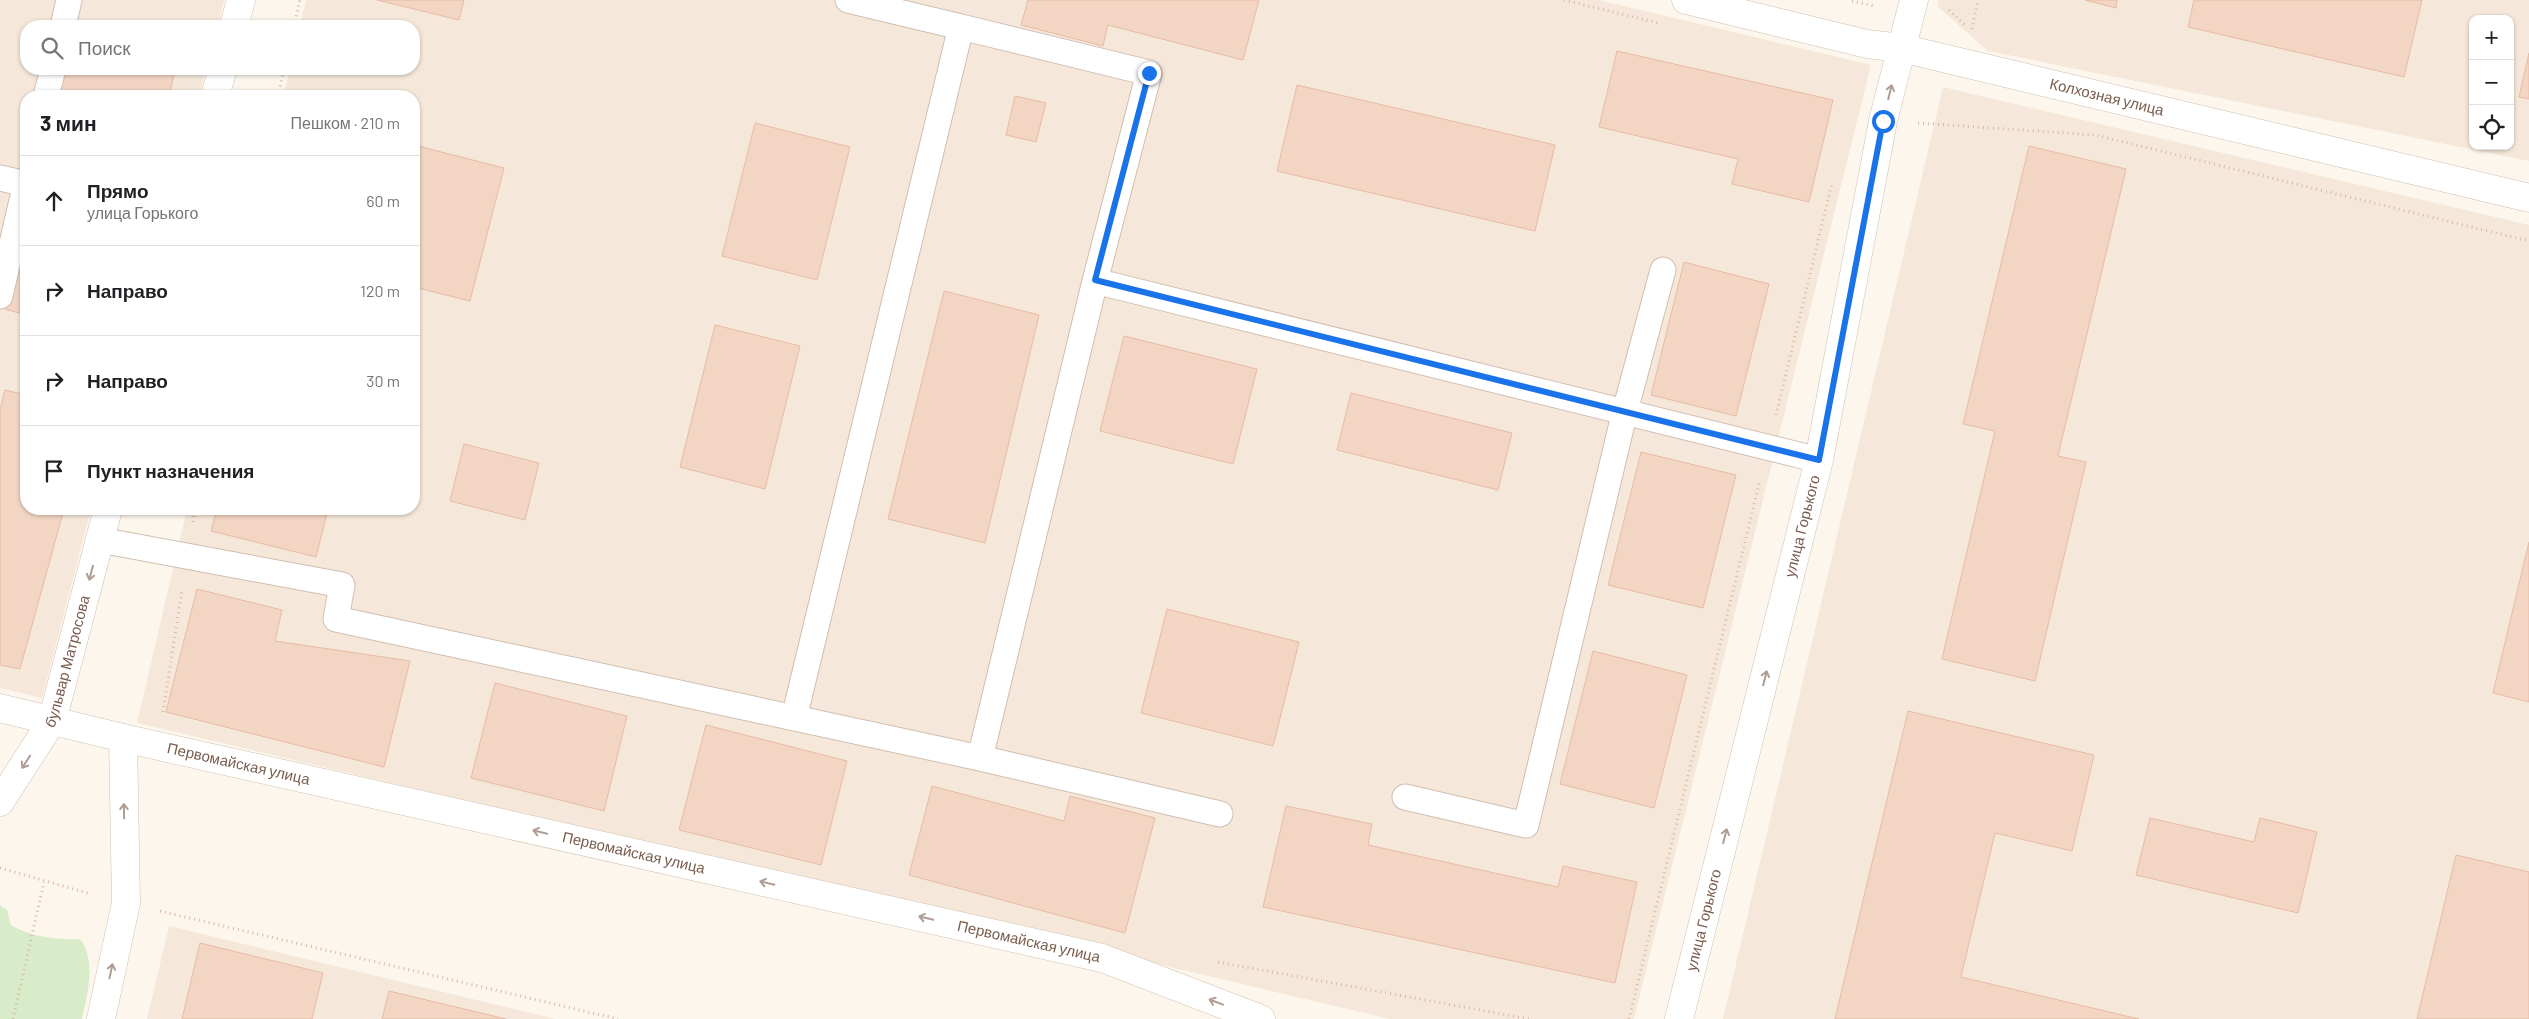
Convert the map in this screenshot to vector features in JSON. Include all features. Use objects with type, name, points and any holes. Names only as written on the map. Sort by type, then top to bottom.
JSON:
[{"type":"street","points":[[235,20],[240,0]]},
{"type":"street","name":"Колхозная улица","points":[[1686,0],[1866,44],[1901,48],[2529,198]]},
{"type":"street","name":"улица Горького","points":[[1679,1019],[1819,460],[1883,121],[1914,0]]},
{"type":"street","points":[[217,90],[221,75]]},
{"type":"street","name":"бульвар Матросова","points":[[0,802],[52,721],[106,515]]},
{"type":"street","name":"Первомайская улица","points":[[0,708],[123,738],[1102,958],[1261,1019]]},
{"type":"street","points":[[101,1019],[126,903],[123,738]]},
{"type":"lane","points":[[64,20],[69,0]]},
{"type":"lane","points":[[848,0],[1149,73],[1095,280],[980,758]]},
{"type":"lane","points":[[794,718],[961,28]]},
{"type":"lane","points":[[48,90],[51,75]]},
{"type":"lane","points":[[0,178],[20,182]]},
{"type":"lane","points":[[0,296],[20,209]]},
{"type":"lane","points":[[1406,797],[1526,825],[1625,411],[1662,270]]},
{"type":"lane","points":[[1095,280],[1819,460]]},
{"type":"lane","points":[[100,540],[342,585],[336,619],[980,758],[1220,814]]},
{"type":"path","points":[[295,20],[300,0]]},
{"type":"path","points":[[1848,0],[1876,7]]},
{"type":"path","points":[[1866,44],[1878,0]]},
{"type":"path","points":[[1944,6],[1972,31]]},
{"type":"path","points":[[279,90],[283,75]]},
{"type":"path","points":[[1883,121],[2095,135],[2529,241]]},
{"type":"path","points":[[1629,1019],[1834,179]]},
{"type":"path","points":[[0,868],[44,882],[126,903],[618,1019]]},
{"type":"path","points":[[13,1019],[44,882]]},
{"type":"shaded area","points":[[0,0],[224,0],[219,20],[20,20],[20,75],[204,75],[201,90],[20,90],[20,515],[89,515],[42,698],[0,688]]},
{"type":"shaded area","points":[[306,0],[1599,0],[1871,65],[1634,1019],[1390,1019],[137,723],[186,515],[420,515],[420,90],[285,90],[288,75],[420,75],[420,20],[301,20]]},
{"type":"shaded area","points":[[1939,0],[2529,0],[2529,161],[2475,150],[2514,150],[2514,15],[2469,15],[2469,149],[1988,51],[1937,6]]},
{"type":"shaded area","points":[[1943,87],[2529,225],[2529,1019],[1723,1019]]},
{"type":"shaded area","points":[[169,926],[556,1019],[147,1019]]},
{"type":"green space","points":[[0,905],[7,910],[11,925],[19,929],[44,937],[80,939],[88,957],[89,967],[88,989],[82,1019],[0,1019]]},
{"type":"building","points":[[377,0],[464,0],[459,20]]},
{"type":"building","points":[[1028,0],[1259,0],[1243,60],[1108,25],[1103,46],[1021,25]]},
{"type":"building","points":[[2085,0],[2117,0],[2116,8]]},
{"type":"building","points":[[2194,0],[2422,0],[2404,77],[2188,27]]},
{"type":"building","points":[[1617,51],[1833,100],[1809,202],[1732,184],[1738,159],[1599,127]]},
{"type":"building","points":[[2529,53],[2529,99],[2519,97]]},
{"type":"building","points":[[63,75],[174,75],[170,90],[60,90]]},
{"type":"building","points":[[1297,85],[1555,145],[1535,231],[1277,171]]},
{"type":"building","points":[[1015,96],[1046,103],[1036,142],[1006,135]]},
{"type":"building","points":[[755,123],[850,147],[817,280],[722,256]]},
{"type":"building","points":[[2029,146],[2126,169],[2058,456],[2086,462],[2035,681],[1942,659],[1995,431],[1963,424]]},
{"type":"building","points":[[420,147],[504,168],[470,301],[420,288]]},
{"type":"building","points":[[20,249],[20,313],[5,309]]},
{"type":"building","points":[[1684,262],[1769,284],[1736,416],[1651,395]]},
{"type":"building","points":[[944,291],[1039,315],[985,543],[888,519]]},
{"type":"building","points":[[715,325],[800,346],[765,489],[680,467]]},
{"type":"building","points":[[1124,336],[1257,369],[1233,464],[1100,431]]},
{"type":"building","points":[[5,390],[20,394],[20,515],[62,515],[20,669],[0,665],[0,410]]},
{"type":"building","points":[[1351,393],[1512,433],[1498,490],[1337,450]]},
{"type":"building","points":[[464,444],[539,463],[525,520],[450,501]]},
{"type":"building","points":[[1641,452],[1736,475],[1703,608],[1608,585]]},
{"type":"building","points":[[215,515],[326,515],[316,557],[211,531]]},
{"type":"building","points":[[2529,542],[2529,702],[2493,693]]},
{"type":"building","points":[[197,589],[282,610],[275,641],[410,661],[384,767],[166,712]]},
{"type":"building","points":[[1167,609],[1299,642],[1273,746],[1141,713]]},
{"type":"building","points":[[1593,651],[1687,675],[1654,808],[1560,784]]},
{"type":"building","points":[[495,683],[627,716],[604,811],[471,778]]},
{"type":"building","points":[[1908,711],[2094,755],[2072,851],[1995,833],[1961,977],[2139,1019],[1835,1019]]},
{"type":"building","points":[[706,725],[847,761],[821,865],[679,830]]},
{"type":"building","points":[[932,786],[1064,821],[1070,796],[1155,818],[1125,933],[909,875]]},
{"type":"building","points":[[1286,806],[1372,824],[1368,845],[1558,887],[1563,866],[1637,882],[1615,983],[1263,907]]},
{"type":"building","points":[[2150,818],[2254,842],[2260,818],[2317,832],[2298,913],[2136,875]]},
{"type":"building","points":[[2456,855],[2529,872],[2529,1019],[2417,1019]]},
{"type":"building","points":[[200,943],[323,973],[312,1019],[182,1019]]},
{"type":"building","points":[[389,991],[506,1019],[382,1019]]},
{"type":"route","points":[[1149,73],[1095,280],[1819,460],[1883,121]]}]
